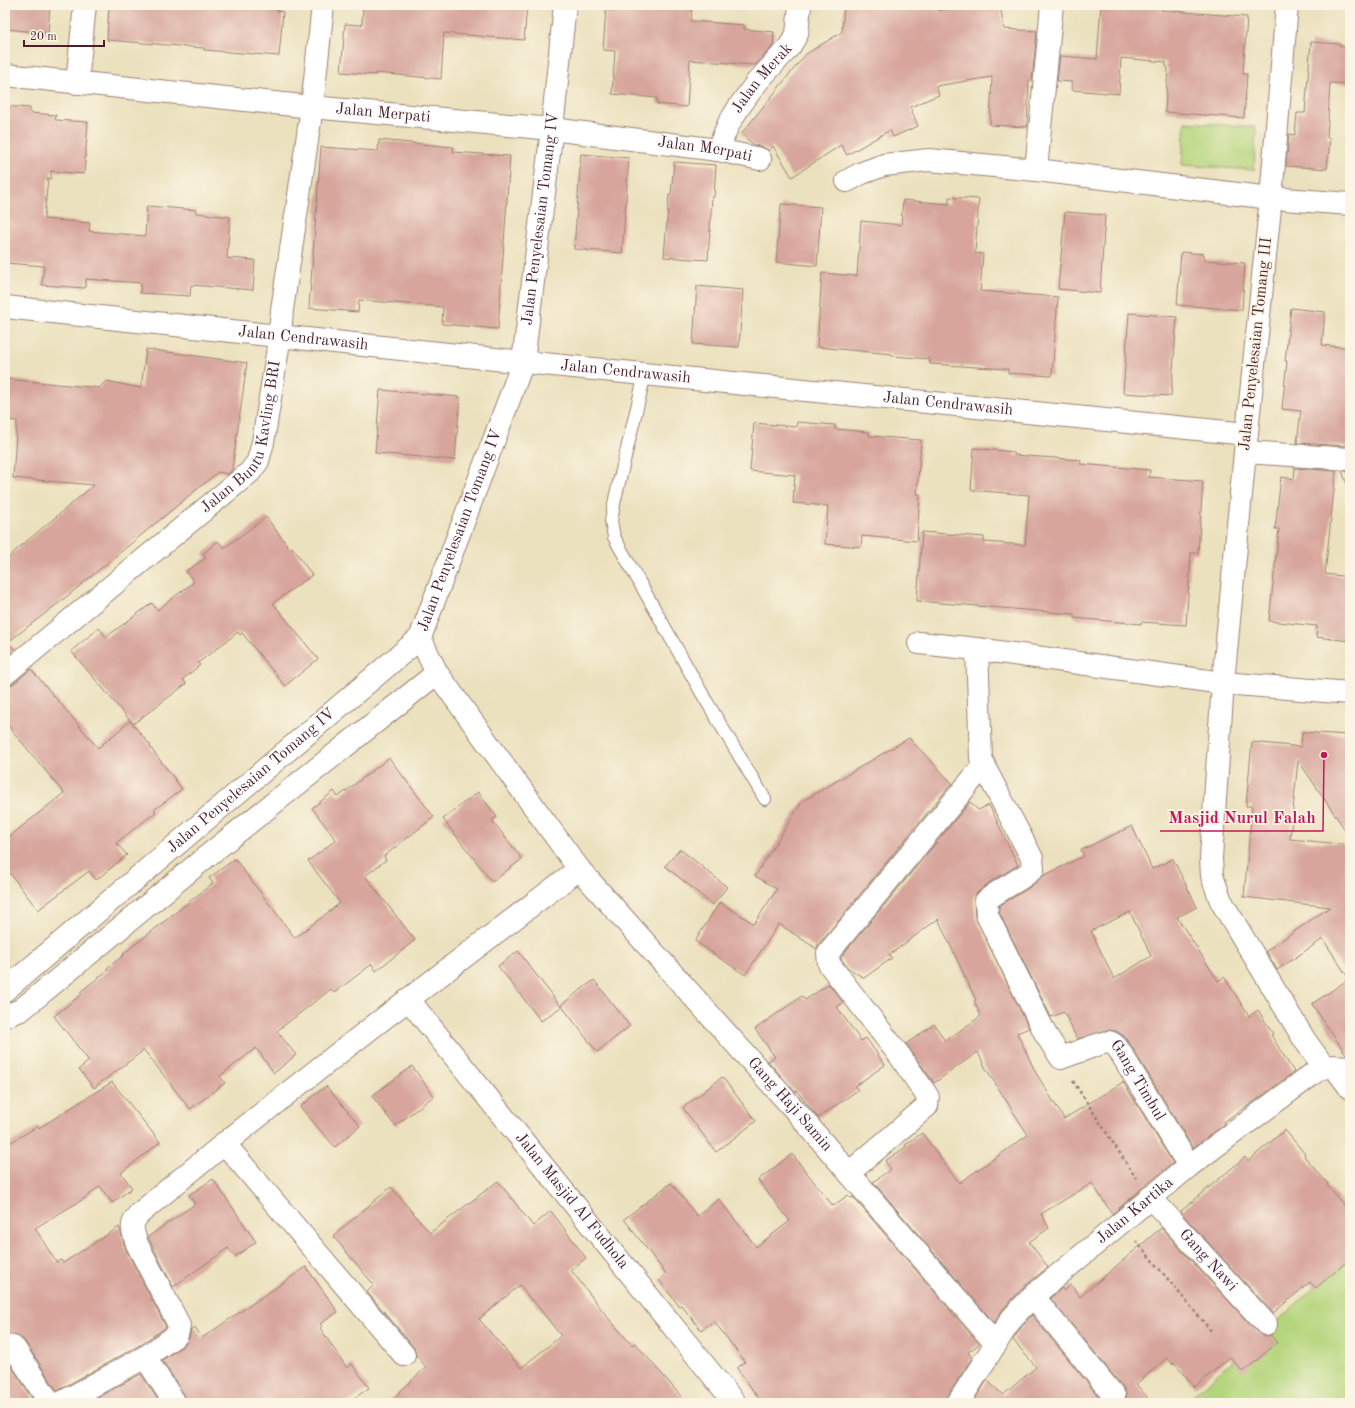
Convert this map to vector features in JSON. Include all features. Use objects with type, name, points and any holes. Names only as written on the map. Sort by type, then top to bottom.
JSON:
[{"type":"street","points":[[77,83],[85,5]]},
{"type":"street","name":"Jalan Buntu Kavling BRI","points":[[5,674],[250,472],[258,461],[263,442],[280,335],[282,310],[312,107],[323,5]]},
{"type":"street","name":"Jalan Penyelesaian Tomang IV","points":[[5,990],[420,638],[524,362],[552,129],[565,5]]},
{"type":"street","name":"Jalan Merak","points":[[718,150],[728,125],[739,107],[757,82],[790,46],[796,34],[800,5]]},
{"type":"street","points":[[1036,170],[1052,5]]},
{"type":"street","name":"Jalan Penyelesaian Tomang III","points":[[1287,5],[1271,198],[1223,683],[1211,858],[1212,876],[1221,901],[1304,1039],[1336,1067],[1350,1088]]},
{"type":"street","name":"Jalan Merpati","points":[[5,76],[312,107],[552,129],[718,150],[760,159]]},
{"type":"street","points":[[846,181],[884,165],[929,160],[1036,170],[1271,198],[1350,204]]},
{"type":"street","name":"Jalan Cendrawasih","points":[[5,307],[646,374],[1246,443],[1350,459]]},
{"type":"street","points":[[420,638],[436,673]]},
{"type":"street","points":[[919,643],[1223,683],[1350,693]]},
{"type":"street","points":[[849,1173],[927,1106],[928,1097],[900,1056],[829,964],[828,953],[984,765],[981,758],[980,743],[977,650]]},
{"type":"street","name":"Jalan Penyelesaian Tomang IV","points":[[5,1016],[21,1010],[206,857],[436,673]]},
{"type":"street","name":"Gang Haji Samin","points":[[436,673],[579,869],[794,1109],[996,1344]]},
{"type":"street","name":"Gang Timbul","points":[[984,765],[1032,858],[1033,869],[1024,877],[996,892],[986,901],[987,915],[1046,1035],[1061,1058],[1102,1044],[1110,1042],[1114,1044],[1189,1166]]},
{"type":"street","points":[[61,1403],[145,1357],[177,1335],[178,1326],[137,1244],[132,1226],[134,1220],[224,1143],[408,999],[579,869]]},
{"type":"street","name":"Jalan Masjid Al Fudhola","points":[[408,999],[735,1403]]},
{"type":"street","name":"Jalan Kartika","points":[[958,1403],[1012,1318],[1032,1296],[1189,1166],[1318,1070],[1336,1067]]},
{"type":"street","points":[[224,1143],[404,1355]]},
{"type":"street","name":"Gang Nawi","points":[[1150,1197],[1266,1324]]},
{"type":"street","points":[[1032,1296],[1114,1396]]},
{"type":"street","points":[[5,1348],[8,1346],[13,1347],[50,1403]]},
{"type":"street","points":[[145,1357],[176,1403]]},
{"type":"lane","points":[[646,374],[615,499],[611,520],[614,537],[704,697],[765,799]]},
{"type":"path","points":[[1073,1081],[1122,1158],[1150,1197]]},
{"type":"path","points":[[1120,1222],[1212,1332]]},
{"type":"green space","points":[[1185,122],[1256,127],[1254,170],[1182,165]]},
{"type":"green space","points":[[1350,1254],[1350,1403],[1184,1403],[1267,1331]]},
{"type":"building","points":[[5,5],[50,5],[48,33],[5,29]]},
{"type":"building","points":[[109,5],[277,5],[277,11],[283,12],[279,56],[107,40]]},
{"type":"building","points":[[363,5],[527,5],[524,40],[444,33],[441,79],[375,73],[375,75],[341,72],[345,24],[362,25]]},
{"type":"building","points":[[617,5],[692,5],[691,21],[744,25],[744,29],[774,32],[773,46],[755,65],[690,60],[687,107],[657,104],[657,98],[612,94],[615,51],[603,50],[606,10],[616,11]]},
{"type":"building","points":[[844,5],[938,5],[938,11],[974,5],[1000,5],[1004,29],[1037,31],[1032,80],[1029,80],[1027,127],[990,125],[992,77],[936,86],[939,95],[910,107],[918,126],[893,137],[890,130],[847,155],[841,145],[792,177],[773,146],[769,151],[763,147],[754,145],[741,134],[806,54],[842,32]]},
{"type":"building","points":[[1101,5],[1161,5],[1161,10],[1247,17],[1243,74],[1247,74],[1244,118],[1165,112],[1168,68],[1166,67],[1166,62],[1121,58],[1119,94],[1072,90],[1072,82],[1057,81],[1060,56],[1097,59]]},
{"type":"building","points":[[1311,42],[1340,44],[1340,46],[1350,47],[1350,84],[1330,83],[1327,138],[1330,138],[1327,169],[1286,166],[1289,134],[1295,135],[1297,113],[1305,113]]},
{"type":"building","points":[[5,106],[30,108],[30,113],[56,115],[55,120],[88,122],[84,174],[51,171],[51,179],[48,178],[44,219],[90,223],[89,231],[145,236],[147,206],[196,210],[196,213],[230,217],[227,258],[255,260],[253,290],[191,285],[190,296],[140,293],[141,283],[86,279],[85,288],[42,285],[44,266],[5,263],[5,227],[9,178],[5,178]]},
{"type":"building","points":[[379,140],[454,147],[453,152],[510,156],[498,329],[442,324],[443,307],[359,300],[358,312],[309,308],[321,147],[378,151]]},
{"type":"building","points":[[581,154],[629,158],[622,253],[574,249]]},
{"type":"building","points":[[674,162],[716,165],[714,197],[712,197],[708,260],[664,257],[669,195],[671,195]]},
{"type":"building","points":[[949,197],[979,199],[975,253],[983,254],[980,291],[1058,297],[1052,376],[1008,373],[1008,369],[930,364],[930,359],[817,347],[822,273],[857,276],[861,221],[901,225],[903,200],[949,204]]},
{"type":"building","points":[[781,204],[821,207],[817,266],[776,262]]},
{"type":"building","points":[[1065,212],[1105,215],[1100,293],[1058,289]]},
{"type":"building","points":[[1181,252],[1204,254],[1204,260],[1245,263],[1242,310],[1177,305]]},
{"type":"building","points":[[697,286],[743,290],[739,347],[693,344]]},
{"type":"building","points":[[1291,308],[1325,312],[1322,345],[1350,348],[1350,446],[1297,443],[1301,411],[1282,409],[1287,361],[1285,361]]},
{"type":"building","points":[[1129,313],[1177,317],[1171,396],[1123,393]]},
{"type":"building","points":[[146,349],[247,363],[232,470],[228,474],[218,472],[60,602],[8,642],[15,650],[5,658],[5,562],[15,551],[94,485],[13,478],[17,421],[5,420],[5,379],[99,388],[106,381],[141,388]]},
{"type":"building","points":[[380,390],[460,397],[455,460],[375,453]]},
{"type":"building","points":[[797,422],[835,425],[835,429],[869,432],[869,436],[921,440],[917,494],[920,494],[917,541],[862,536],[861,547],[825,544],[828,506],[793,503],[795,475],[750,471],[754,423],[796,427]]},
{"type":"building","points":[[974,448],[1014,452],[1014,455],[1081,460],[1080,464],[1150,470],[1149,477],[1203,481],[1198,553],[1191,553],[1186,625],[1141,622],[1141,624],[1074,618],[1074,614],[917,601],[922,532],[984,537],[984,542],[1025,545],[1029,495],[971,490]]},
{"type":"building","points":[[1295,468],[1336,471],[1325,574],[1350,577],[1350,641],[1316,637],[1317,626],[1269,621],[1279,529],[1275,529],[1281,477],[1294,479]]},
{"type":"building","points":[[1342,471],[1350,471],[1350,486],[1348,487]]},
{"type":"building","points":[[266,517],[290,549],[292,547],[312,575],[273,603],[318,659],[285,686],[242,633],[240,635],[238,632],[198,663],[200,665],[183,679],[186,684],[133,724],[71,651],[99,628],[106,637],[152,603],[157,610],[194,582],[186,571],[206,558],[203,554],[218,541],[224,548]]},
{"type":"building","points":[[31,669],[98,748],[130,721],[151,746],[150,747],[182,789],[154,810],[156,812],[116,843],[127,855],[96,880],[89,871],[38,910],[5,867],[5,840],[64,793],[5,722],[5,686],[13,684]]},
{"type":"building","points":[[1302,732],[1348,735],[1346,760],[1350,758],[1350,837],[1298,760],[1290,839],[1350,845],[1350,1054],[1346,1054],[1312,1004],[1349,979],[1323,939],[1277,970],[1266,951],[1330,907],[1244,897],[1252,806],[1246,806],[1252,742],[1301,747]]},
{"type":"building","points":[[909,738],[952,783],[818,945],[817,949],[779,924],[745,975],[695,941],[720,902],[754,924],[777,889],[755,876],[803,801]]},
{"type":"building","points":[[389,758],[434,817],[384,856],[386,860],[365,876],[415,940],[376,971],[372,964],[334,993],[331,989],[277,1031],[296,1055],[274,1073],[256,1048],[220,1076],[225,1083],[190,1109],[144,1050],[94,1088],[79,1069],[89,1061],[54,1016],[82,994],[80,992],[108,970],[107,968],[124,955],[123,954],[213,883],[209,878],[235,859],[295,938],[340,903],[308,861],[336,840],[312,808],[334,791],[338,797]]},
{"type":"building","points":[[478,792],[497,817],[492,820],[522,859],[492,882],[443,819]]},
{"type":"building","points":[[970,802],[978,810],[989,805],[1018,865],[990,882],[974,896],[975,916],[1029,1028],[1017,1033],[1036,1073],[1064,1119],[1123,1082],[1173,1163],[1112,1214],[1092,1183],[1041,1214],[1049,1228],[1029,1242],[1048,1267],[1024,1287],[1003,1309],[994,1323],[873,1182],[891,1169],[885,1161],[906,1147],[905,1145],[922,1133],[959,1183],[1028,1135],[985,1067],[978,1052],[934,1083],[906,1044],[934,1024],[945,1041],[981,1016],[974,1001],[976,1000],[938,919],[889,955],[892,958],[864,978],[848,968],[841,959],[841,957]]},
{"type":"building","points":[[1132,826],[1152,869],[1173,859],[1197,907],[1177,917],[1218,981],[1224,977],[1249,1016],[1258,1010],[1273,1034],[1271,1035],[1294,1072],[1255,1101],[1223,1122],[1225,1124],[1193,1148],[1124,1036],[1116,1031],[1107,1030],[1077,1039],[1064,1012],[1051,1017],[999,912],[999,906],[1029,888],[1043,876],[1084,856],[1081,850]],"holes":[[[1130,912],[1151,956],[1114,979],[1091,931]]]},
{"type":"building","points":[[680,849],[727,887],[713,905],[665,866]]},
{"type":"building","points":[[518,951],[561,1007],[541,1021],[498,966]]},
{"type":"building","points":[[594,980],[630,1026],[597,1052],[561,1005]]},
{"type":"building","points":[[829,984],[843,1003],[837,1007],[861,1041],[866,1038],[885,1065],[855,1086],[858,1090],[818,1118],[797,1091],[795,1092],[768,1061],[775,1057],[755,1029],[802,996],[805,1000]]},
{"type":"building","points":[[412,1066],[434,1096],[395,1126],[372,1096]]},
{"type":"building","points":[[722,1077],[756,1121],[716,1152],[683,1108]]},
{"type":"building","points":[[112,1082],[160,1142],[121,1173],[132,1188],[112,1203],[100,1186],[85,1198],[35,1228],[56,1262],[61,1260],[63,1263],[119,1227],[126,1250],[166,1327],[138,1346],[57,1391],[24,1340],[15,1335],[5,1335],[5,1146],[38,1126],[39,1128]]},
{"type":"building","points":[[326,1086],[360,1126],[335,1147],[300,1107]]},
{"type":"building","points":[[1285,1130],[1350,1213],[1350,1259],[1316,1288],[1310,1282],[1273,1313],[1180,1212],[1245,1157],[1248,1161]]},
{"type":"building","points":[[792,1154],[833,1206],[848,1195],[851,1198],[853,1197],[979,1344],[968,1352],[972,1358],[947,1396],[946,1403],[762,1403],[737,1368],[745,1362],[714,1321],[701,1330],[681,1305],[679,1306],[659,1280],[666,1274],[624,1219],[671,1183],[697,1216],[719,1199],[756,1247],[790,1221],[758,1180]]},
{"type":"building","points":[[213,1179],[256,1242],[235,1257],[228,1248],[173,1287],[148,1237],[195,1204],[189,1195]]},
{"type":"building","points":[[498,1181],[533,1226],[551,1211],[586,1258],[571,1270],[609,1319],[632,1345],[635,1343],[687,1403],[388,1403],[426,1367],[416,1355],[414,1347],[367,1292],[374,1285],[333,1236],[391,1187],[430,1233]],"holes":[[[520,1285],[531,1300],[532,1299],[561,1336],[521,1368],[479,1319]]]},
{"type":"building","points":[[1161,1228],[1257,1332],[1263,1336],[1271,1335],[1277,1343],[1243,1372],[1230,1357],[1195,1387],[1174,1362],[1172,1364],[1167,1358],[1136,1384],[1152,1403],[1124,1403],[1126,1400],[1126,1394],[1124,1388],[1050,1298],[1062,1288],[1064,1291],[1071,1285],[1080,1297]]},
{"type":"building","points":[[306,1267],[338,1312],[320,1324],[322,1326],[320,1328],[347,1368],[352,1364],[369,1388],[347,1403],[187,1403],[185,1396],[162,1360],[184,1345],[189,1338],[191,1330],[195,1327],[202,1338]]},
{"type":"building","points":[[1032,1315],[1104,1403],[973,1403],[987,1380],[1003,1395],[1036,1367],[1013,1340],[1022,1326]]},
{"type":"building","points":[[5,1360],[7,1360],[35,1403],[5,1403]]},
{"type":"building","points":[[141,1374],[160,1403],[87,1403]]},
{"type":"place","name":"Masjid Nurul Falah","points":[[1324,755]]}]
